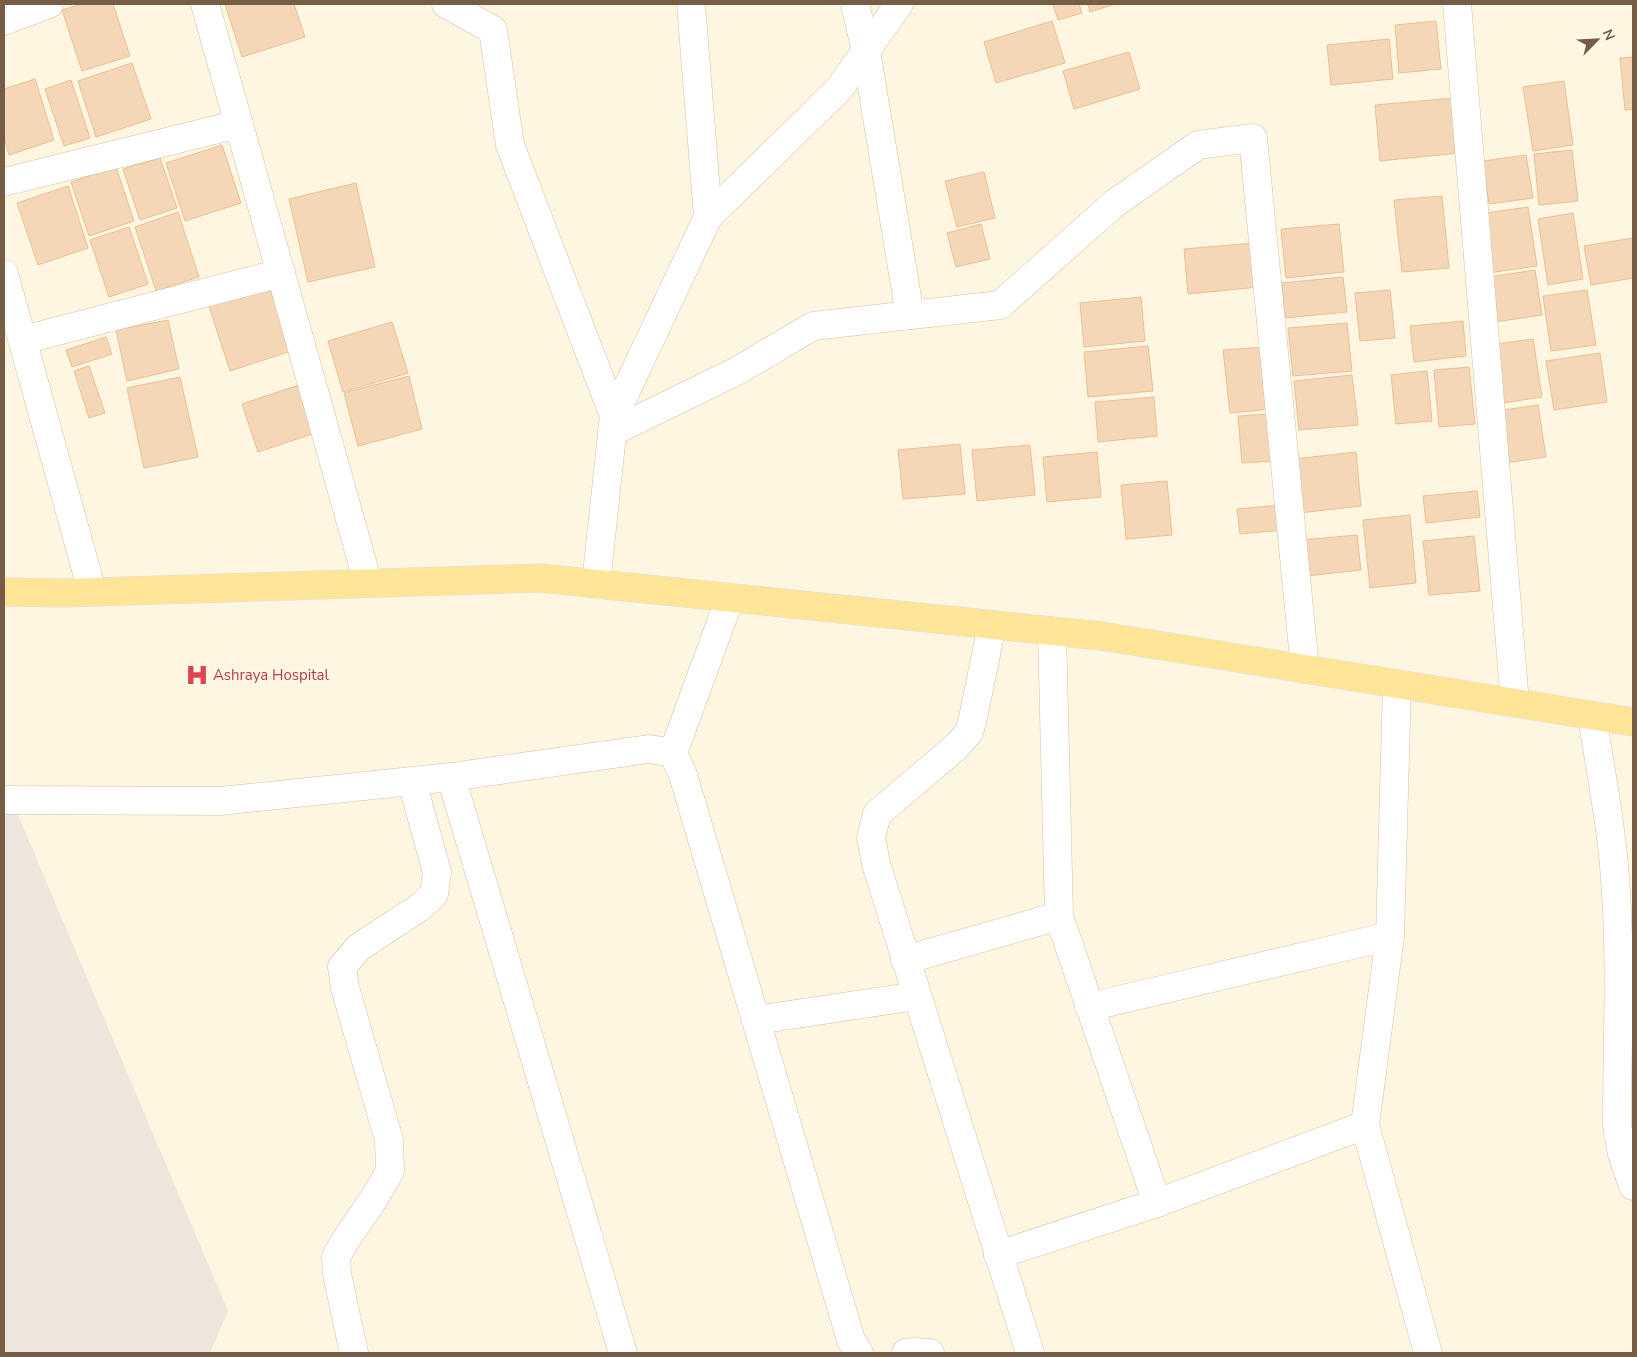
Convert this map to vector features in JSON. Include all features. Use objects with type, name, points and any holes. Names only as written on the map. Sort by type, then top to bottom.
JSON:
[{"type":"main road","points":[[4,592],[540,578],[1101,636],[1633,722]]},
{"type":"street","points":[[4,22],[49,4]]},
{"type":"street","points":[[205,4],[368,583]]},
{"type":"street","points":[[446,4],[493,30],[510,145],[613,424]]},
{"type":"street","points":[[690,4],[708,217]]},
{"type":"street","points":[[856,4],[866,51],[910,315]]},
{"type":"street","points":[[596,583],[613,424],[708,217],[839,89],[898,4]]},
{"type":"street","points":[[1457,4],[1515,703]]},
{"type":"street","points":[[4,182],[239,124]]},
{"type":"street","points":[[613,424],[737,371],[813,326],[1000,305],[1115,203],[1198,145],[1254,138],[1306,669]]},
{"type":"street","points":[[22,340],[281,273]]},
{"type":"street","points":[[5,283],[92,591]]},
{"type":"street","points":[[730,598],[673,753],[683,775],[851,1340],[859,1353]]},
{"type":"street","points":[[992,625],[969,732],[957,746],[877,814],[871,837],[876,864],[916,996],[1030,1353]]},
{"type":"street","points":[[1052,631],[1058,916],[1157,1202]]},
{"type":"street","points":[[1398,684],[1390,936],[1365,1125],[1428,1353]]},
{"type":"street","points":[[1592,716],[1613,851],[1616,892],[1618,927],[1617,1125],[1622,1154],[1633,1186]]},
{"type":"street","points":[[4,800],[220,801],[412,782],[649,749],[673,753]]},
{"type":"street","points":[[451,777],[623,1353]]},
{"type":"street","points":[[354,1353],[337,1274],[336,1257],[390,1171],[389,1140],[345,988],[342,967],[359,947],[419,908],[434,894],[437,872],[412,782]]},
{"type":"street","points":[[905,960],[1058,916]]},
{"type":"street","points":[[1089,1006],[1390,936]]},
{"type":"street","points":[[756,1020],[916,996]]},
{"type":"street","points":[[998,1255],[1157,1202],[1365,1125]]},
{"type":"street","points":[[906,1353],[930,1353]]},
{"type":"shaded area","points":[[4,782],[228,1311],[210,1353],[4,1353]]},
{"type":"building","points":[[82,4],[113,4],[130,56],[82,71],[62,10]]},
{"type":"building","points":[[225,4],[294,4],[305,37],[242,57]]},
{"type":"building","points":[[1053,4],[1079,4],[1082,13],[1058,20]]},
{"type":"building","points":[[1088,4],[1115,4],[1090,12]]},
{"type":"building","points":[[1052,21],[1065,63],[996,83],[984,42]]},
{"type":"building","points":[[1436,21],[1441,69],[1399,73],[1395,25]]},
{"type":"building","points":[[1389,39],[1393,79],[1331,85],[1327,45]]},
{"type":"building","points":[[1129,52],[1140,89],[1074,109],[1063,71]]},
{"type":"building","points":[[1633,57],[1633,109],[1625,110],[1620,58]]},
{"type":"building","points":[[132,63],[151,119],[96,137],[78,81]]},
{"type":"building","points":[[35,79],[54,140],[9,155],[4,137],[4,89]]},
{"type":"building","points":[[71,80],[90,138],[64,146],[45,89]]},
{"type":"building","points":[[1564,81],[1573,145],[1533,151],[1523,87]]},
{"type":"building","points":[[1454,98],[1459,153],[1380,161],[1375,105]]},
{"type":"building","points":[[222,145],[241,203],[185,221],[166,163]]},
{"type":"building","points":[[1572,150],[1578,201],[1539,205],[1534,154]]},
{"type":"building","points":[[1526,155],[1533,198],[1489,204],[1483,161]]},
{"type":"building","points":[[160,158],[177,208],[140,220],[123,169]]},
{"type":"building","points":[[116,167],[134,221],[89,236],[71,182]]},
{"type":"building","points":[[984,172],[995,218],[957,227],[945,181]]},
{"type":"building","points":[[356,183],[375,267],[308,282],[289,199]]},
{"type":"building","points":[[68,186],[88,248],[38,265],[17,203]]},
{"type":"building","points":[[1442,196],[1449,268],[1402,272],[1394,200]]},
{"type":"building","points":[[1528,207],[1537,266],[1488,273],[1479,214]]},
{"type":"building","points":[[178,212],[199,277],[156,291],[135,227]]},
{"type":"building","points":[[1573,213],[1583,279],[1548,285],[1538,219]]},
{"type":"building","points":[[981,224],[990,259],[956,267],[947,233]]},
{"type":"building","points":[[1339,224],[1344,272],[1286,278],[1281,229]]},
{"type":"building","points":[[129,227],[148,284],[109,297],[90,240]]},
{"type":"building","points":[[1633,238],[1633,278],[1591,285],[1584,246]]},
{"type":"building","points":[[1254,243],[1259,287],[1188,294],[1184,249]]},
{"type":"building","points":[[1535,270],[1542,315],[1495,322],[1489,277]]},
{"type":"building","points":[[1343,277],[1347,312],[1285,318],[1282,283]]},
{"type":"building","points":[[268,283],[291,351],[230,371],[208,303]]},
{"type":"building","points":[[1390,290],[1395,338],[1360,341],[1355,293]]},
{"type":"building","points":[[1587,290],[1596,345],[1551,351],[1543,296]]},
{"type":"building","points":[[1141,297],[1145,341],[1084,347],[1080,303]]},
{"type":"building","points":[[168,320],[179,369],[127,381],[116,330]]},
{"type":"building","points":[[1463,321],[1466,356],[1414,362],[1410,326]]},
{"type":"building","points":[[392,322],[408,373],[343,392],[328,341]]},
{"type":"building","points":[[1347,323],[1352,371],[1293,376],[1288,328]]},
{"type":"building","points":[[106,337],[112,354],[72,367],[66,350]]},
{"type":"building","points":[[1533,339],[1542,397],[1497,404],[1488,345]]},
{"type":"building","points":[[1148,346],[1153,391],[1088,397],[1084,352]]},
{"type":"building","points":[[1265,347],[1271,409],[1230,413],[1223,350]]},
{"type":"building","points":[[1600,353],[1607,402],[1554,410],[1546,361]]},
{"type":"building","points":[[89,366],[105,413],[89,418],[74,371]]},
{"type":"building","points":[[1469,367],[1475,424],[1439,427],[1434,370]]},
{"type":"building","points":[[1427,371],[1432,421],[1396,424],[1391,375]]},
{"type":"building","points":[[1352,375],[1358,425],[1299,430],[1294,381]]},
{"type":"building","points":[[409,376],[422,429],[358,446],[344,393]]},
{"type":"building","points":[[180,377],[198,457],[144,468],[127,388]]},
{"type":"building","points":[[299,385],[315,433],[258,452],[242,404]]},
{"type":"building","points":[[1154,397],[1157,436],[1098,442],[1095,402]]},
{"type":"building","points":[[1538,405],[1546,457],[1505,463],[1497,411]]},
{"type":"building","points":[[1269,414],[1273,461],[1242,463],[1238,416]]},
{"type":"building","points":[[960,444],[965,494],[903,499],[898,450]]},
{"type":"building","points":[[1030,445],[1035,495],[977,501],[972,450]]},
{"type":"building","points":[[1097,452],[1101,497],[1047,502],[1043,457]]},
{"type":"building","points":[[1356,452],[1361,506],[1299,513],[1294,459]]},
{"type":"building","points":[[1167,481],[1172,535],[1126,539],[1121,485]]},
{"type":"building","points":[[1477,491],[1480,517],[1426,523],[1423,496]]},
{"type":"building","points":[[1281,505],[1284,530],[1240,534],[1237,509]]},
{"type":"building","points":[[1410,515],[1416,583],[1370,588],[1363,520]]},
{"type":"building","points":[[1357,535],[1361,570],[1306,576],[1302,540]]},
{"type":"building","points":[[1474,536],[1480,591],[1429,595],[1423,541]]},
{"type":"place","name":"Ashraya Hospital","points":[[197,675]]}]
